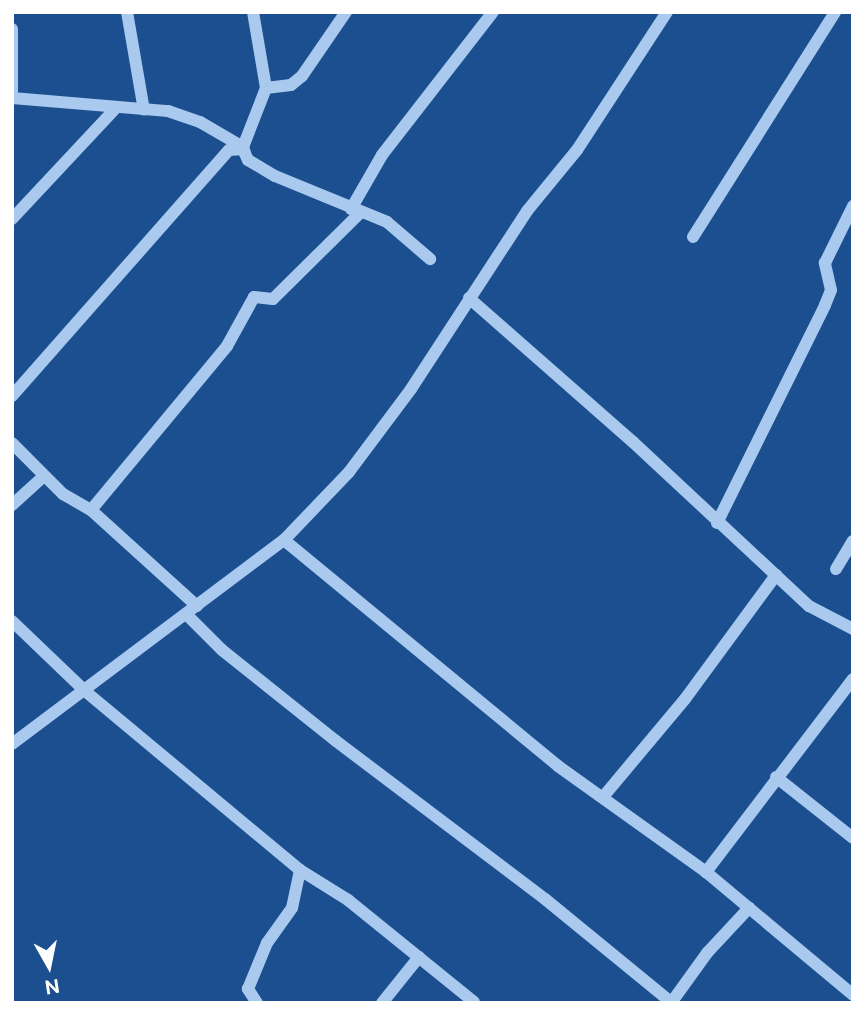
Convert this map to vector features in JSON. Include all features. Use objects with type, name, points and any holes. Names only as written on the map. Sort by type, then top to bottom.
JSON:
[{"type":"street","points":[[127,12],[144,110]]},
{"type":"street","points":[[243,147],[266,88],[253,12]]},
{"type":"street","points":[[266,88],[291,85],[302,76],[346,12]]},
{"type":"street","points":[[91,510],[227,346],[254,297],[273,299],[355,211],[382,155],[493,12]]},
{"type":"street","points":[[12,744],[284,540],[349,472],[411,389],[527,211],[576,150],[667,12]]},
{"type":"street","points":[[693,237],[835,12]]},
{"type":"street","points":[[12,29],[12,91]]},
{"type":"street","points":[[12,98],[144,110],[188,117],[243,147],[248,160]]},
{"type":"street","points":[[12,219],[116,108]]},
{"type":"street","points":[[12,396],[152,241],[221,153],[243,149],[248,160],[355,211],[387,222],[430,259]]},
{"type":"street","points":[[717,523],[816,326],[831,290],[825,263],[853,206]]},
{"type":"street","points":[[469,298],[633,442],[809,606],[853,629]]},
{"type":"street","points":[[12,443],[44,476],[91,510],[192,610],[222,650],[336,741],[545,899],[671,1003],[707,953],[749,908]]},
{"type":"street","points":[[12,505],[44,476]]},
{"type":"street","points":[[284,540],[339,588],[433,658],[558,766],[706,872],[853,995]]},
{"type":"street","points":[[836,569],[853,541]]},
{"type":"street","points":[[603,797],[685,699],[776,575]]},
{"type":"street","points":[[12,621],[85,691],[300,870],[348,900],[474,1002]]},
{"type":"street","points":[[706,872],[853,679]]},
{"type":"street","points":[[776,777],[853,838]]},
{"type":"street","points":[[257,1003],[248,989],[267,943],[292,908],[300,870]]},
{"type":"street","points":[[382,1003],[419,957]]}]
